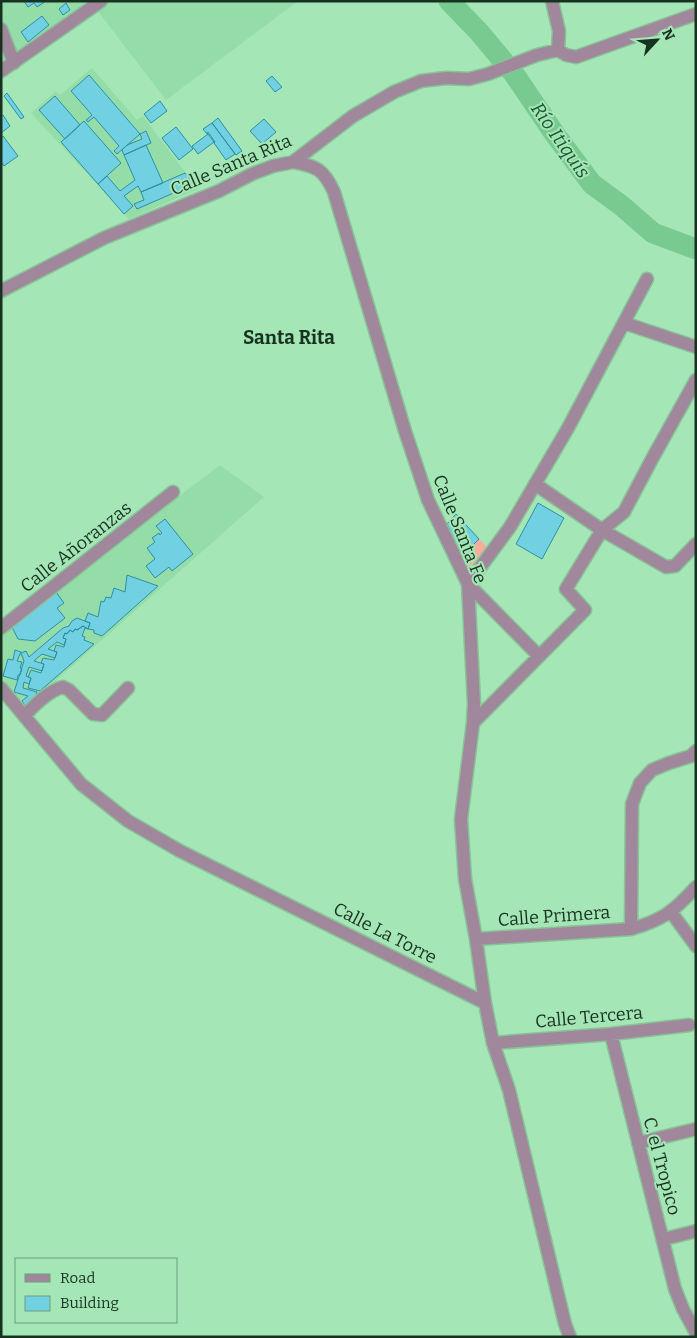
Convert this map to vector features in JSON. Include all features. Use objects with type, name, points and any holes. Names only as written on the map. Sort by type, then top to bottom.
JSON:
[{"type":"street","points":[[1,71],[102,1]]},
{"type":"street","points":[[552,1],[559,31],[558,50],[566,55],[576,57],[696,14]]},
{"type":"street","points":[[1,29],[14,63]]},
{"type":"street","name":"Calle Santa Rita","points":[[1,291],[104,238],[219,190],[252,174],[273,166],[293,162],[353,116],[394,92],[421,81],[446,78],[470,79],[537,55],[558,50]]},
{"type":"street","name":"Calle Santa Fe","points":[[293,162],[308,165],[319,170],[325,175],[334,192],[405,431],[428,500],[468,584],[475,685],[473,723],[461,819],[466,879],[485,1003]]},
{"type":"street","points":[[538,655],[468,584],[510,527],[568,428],[647,278]]},
{"type":"street","points":[[624,323],[696,347]]},
{"type":"street","points":[[473,723],[538,655],[585,610],[566,589],[602,530],[624,512],[696,380]]},
{"type":"street","points":[[535,484],[602,530],[666,566],[675,566],[696,544]]},
{"type":"street","name":"Calle Añoranzas","points":[[1,628],[173,492]]},
{"type":"street","points":[[24,716],[56,689],[64,687],[93,714],[102,715],[128,688]]},
{"type":"street","name":"Calle La Torre","points":[[1,688],[81,784],[128,821],[180,851],[485,1003]]},
{"type":"street","name":"Calle Primera","points":[[476,939],[631,929],[632,804],[640,783],[652,770],[694,756]]},
{"type":"street","points":[[631,929],[648,924],[672,912],[696,887]]},
{"type":"street","points":[[672,912],[695,945]]},
{"type":"street","points":[[485,1003],[493,1043],[509,1090],[565,1324],[570,1337]]},
{"type":"street","name":"Calle Tercera","points":[[493,1043],[610,1034],[688,1025]]},
{"type":"street","name":"C. el Tropico","points":[[610,1034],[675,1289],[696,1333]]},
{"type":"street","points":[[638,1143],[696,1129]]},
{"type":"street","points":[[664,1240],[696,1232]]},
{"type":"shaded area","points":[[1,1],[90,1],[1,64]]},
{"type":"shaded area","points":[[90,1],[298,1],[166,100]]},
{"type":"shaded area","points":[[92,68],[137,120],[143,116],[198,189],[129,219],[31,113],[56,91],[60,95]]},
{"type":"shaded area","points":[[220,465],[264,497],[26,707],[1,676],[1,632]]},
{"type":"shaded area","points":[[479,539],[488,548],[468,569],[462,557],[471,552],[469,549]]},
{"type":"building","points":[[24,1],[46,1],[37,7],[34,3],[28,7]]},
{"type":"building","points":[[66,3],[70,10],[63,15],[59,9]]},
{"type":"building","points":[[42,16],[49,25],[28,42],[21,32]]},
{"type":"building","points":[[89,75],[140,134],[117,154],[114,151],[119,146],[94,117],[88,122],[86,120],[92,115],[71,91]]},
{"type":"building","points":[[272,76],[282,87],[275,92],[266,81]]},
{"type":"building","points":[[7,93],[24,117],[21,119],[4,96]]},
{"type":"building","points":[[55,96],[80,125],[65,139],[39,110]]},
{"type":"building","points":[[160,101],[167,111],[151,123],[144,114]]},
{"type":"building","points":[[3,115],[10,126],[1,133],[1,116]]},
{"type":"building","points":[[218,118],[242,151],[236,155],[212,123]]},
{"type":"building","points":[[264,119],[276,132],[262,144],[250,131]]},
{"type":"building","points":[[84,121],[121,163],[98,184],[61,142]]},
{"type":"building","points":[[212,123],[235,154],[226,160],[208,132],[207,134],[203,129]]},
{"type":"building","points":[[176,127],[193,149],[179,160],[162,138]]},
{"type":"building","points":[[146,131],[151,143],[124,155],[122,150],[127,145],[142,139],[140,134]]},
{"type":"building","points":[[208,134],[214,142],[198,154],[192,146]]},
{"type":"building","points":[[3,136],[18,156],[4,166],[1,162],[1,137]]},
{"type":"building","points":[[146,145],[163,183],[141,192],[138,186],[124,196],[133,206],[124,214],[98,184],[107,176],[120,191],[135,180],[124,155]]},
{"type":"building","points":[[185,173],[194,184],[137,209],[134,204],[144,200],[141,192]]},
{"type":"building","points":[[538,503],[564,518],[542,559],[516,544]]},
{"type":"building","points":[[456,514],[479,539],[469,549],[472,552],[462,557],[447,524]]},
{"type":"building","points":[[165,519],[193,554],[172,571],[169,567],[155,578],[146,566],[155,559],[147,548],[155,542],[152,538],[162,533],[156,526]]},
{"type":"building","points":[[127,575],[158,586],[102,636],[94,633],[94,630],[88,629],[90,623],[85,621],[88,613],[98,617],[101,601],[104,602],[106,597],[111,598],[114,588],[125,592]]},
{"type":"building","points":[[56,592],[64,603],[57,608],[65,618],[35,641],[18,639],[11,625]]},
{"type":"building","points":[[77,618],[90,623],[88,629],[83,626],[77,630],[75,629],[73,632],[70,630],[67,634],[65,633],[63,638],[66,639],[64,645],[57,642],[48,649],[57,652],[55,658],[42,654],[34,661],[44,664],[42,671],[29,667],[26,676],[31,678],[29,684],[24,682],[23,688],[37,692],[35,699],[26,707],[22,701],[28,696],[14,692],[24,661],[21,653],[26,651],[29,657]]},
{"type":"building","points":[[83,626],[88,629],[85,628],[82,636],[85,637],[84,640],[94,644],[40,691],[28,688],[31,678],[28,677],[31,670],[41,673],[44,664],[41,663],[43,658],[54,660],[57,652],[54,651],[56,645],[64,647],[66,639],[63,638],[65,633],[67,634],[70,630],[73,632],[75,629],[77,630]]},
{"type":"building","points":[[15,650],[21,652],[17,661],[22,662],[20,668],[22,669],[17,680],[3,676],[8,659],[13,660]]},
{"type":"waterway","name":"Río Itiquís","points":[[449,1],[479,32],[514,74],[592,184],[622,206],[653,233],[696,249]]},
{"type":"district","name":"Santa Rita","points":[[289,337]]}]
